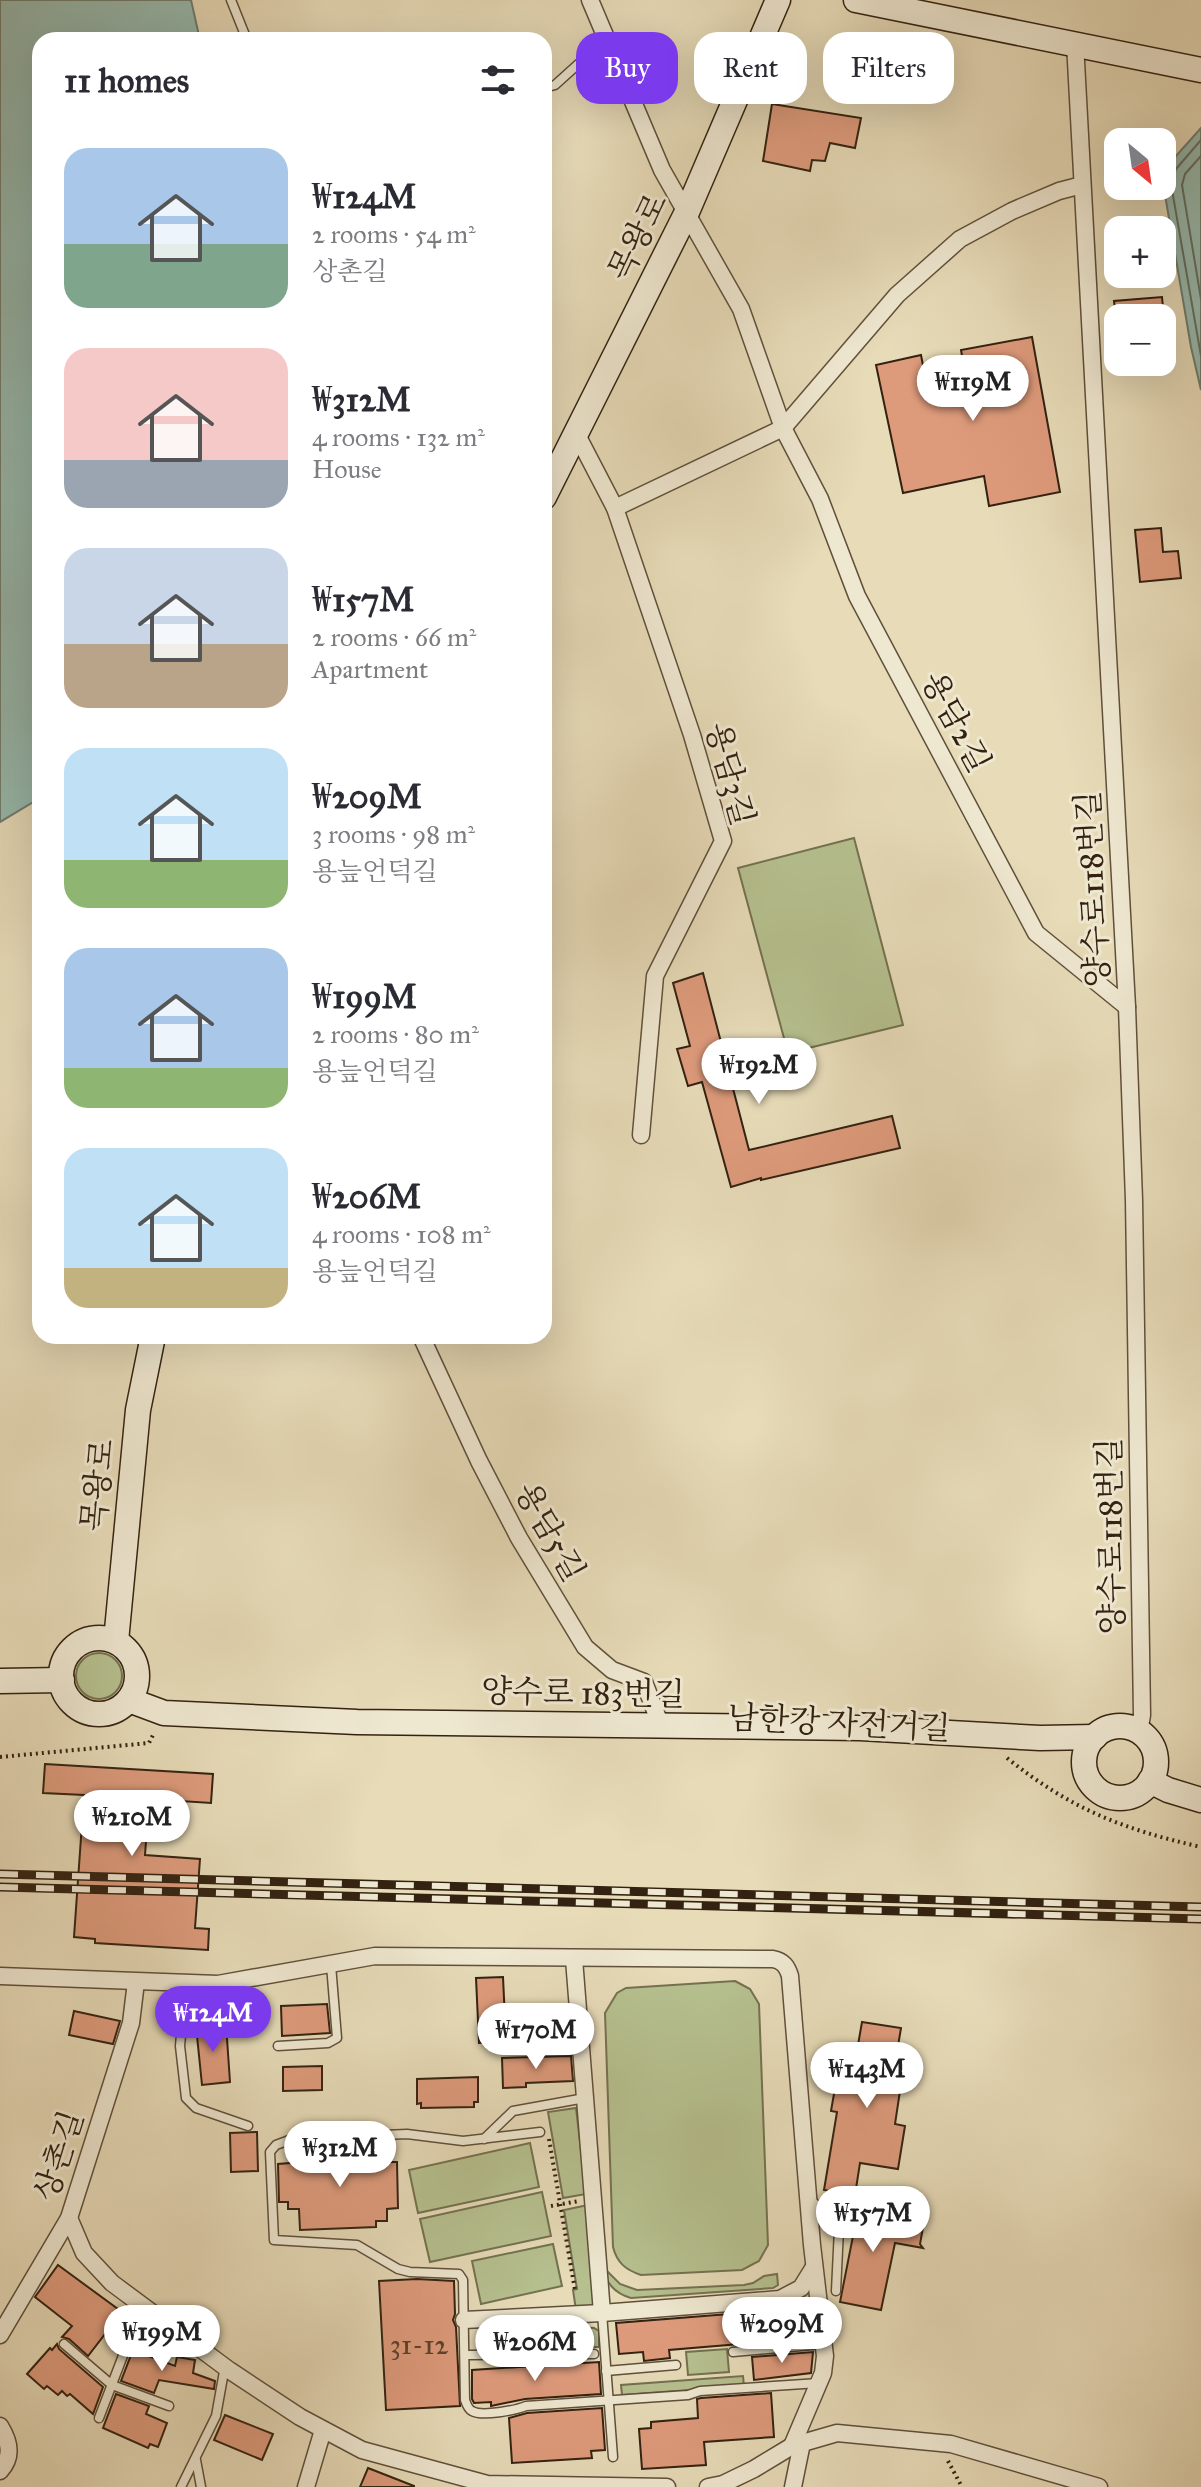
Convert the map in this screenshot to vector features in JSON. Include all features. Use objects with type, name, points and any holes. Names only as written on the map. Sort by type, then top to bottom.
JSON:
[{"type":"street","name":"용담2길","points":[[590,0],[604,32]]},
{"type":"street","name":"목왕로","points":[[552,481],[687,212],[778,0]]},
{"type":"street","points":[[856,0],[1201,70]]},
{"type":"street","name":"양수로118번길","points":[[1075,43],[1127,1007],[1134,1200],[1142,1684],[1139,1732]]},
{"type":"street","name":"용담2길","points":[[634,104],[662,170],[741,309],[783,428],[820,499],[857,596],[1036,933],[1127,1007]]},
{"type":"street","points":[[615,508],[783,428],[897,295],[960,239],[1024,206],[1082,185]]},
{"type":"street","name":"용담3길","points":[[576,433],[615,508],[692,735],[723,841],[655,976],[641,1135]]},
{"type":"street","name":"목왕로","points":[[116,1641],[138,1410],[151,1344]]},
{"type":"street","name":"용담5길","points":[[425,1344],[519,1538],[585,1647],[612,1670],[644,1682],[661,1726]]},
{"type":"street","points":[[104,1638],[116,1641],[134,1659],[138,1671],[137,1683],[129,1700],[115,1711],[89,1713],[68,1699],[62,1680],[64,1662],[81,1643],[104,1638]]},
{"type":"street","points":[[0,1681],[62,1680]]},
{"type":"street","name":"양수로 183번길","points":[[129,1700],[164,1713],[357,1722],[860,1728],[1040,1738],[1095,1737],[1110,1728],[1122,1726],[1139,1732]]},
{"type":"street","points":[[1095,1737],[1085,1752],[1085,1768],[1092,1785],[1112,1797],[1123,1798],[1135,1795],[1150,1781],[1156,1767],[1151,1744],[1139,1732]]},
{"type":"street","points":[[1040,1738],[1085,1768]]},
{"type":"street","points":[[1150,1781],[1201,1800]]},
{"type":"street","points":[[0,1976],[232,1983],[375,1956],[781,1961],[788,1968],[790,1976],[825,2366],[797,2444],[793,2487]]},
{"type":"street","points":[[574,1959],[602,2313]]},
{"type":"street","name":"상촌길","points":[[0,2335],[69,2218],[131,2023],[136,1982]]},
{"type":"street","points":[[69,2218],[84,2253],[97,2270],[142,2305],[225,2366],[323,2430],[378,2455],[487,2486],[667,2487]]},
{"type":"street","points":[[464,2320],[602,2313],[786,2297],[801,2288],[815,2266]]},
{"type":"street","points":[[0,2426],[9,2454],[0,2471]]},
{"type":"street","points":[[306,2487],[323,2430]]},
{"type":"street","points":[[708,2487],[723,2484],[797,2444],[837,2433],[938,2443],[1099,2487]]},
{"type":"lane","points":[[231,0],[244,32]]},
{"type":"lane","points":[[552,86],[576,66]]},
{"type":"lane","points":[[278,2046],[328,2043],[337,2038],[331,1965]]},
{"type":"lane","points":[[186,1983],[180,2046],[186,2098],[196,2108],[248,2126]]},
{"type":"lane","points":[[484,2139],[513,2111],[585,2098]]},
{"type":"lane","points":[[540,2132],[484,2139],[443,2140],[407,2134],[292,2139],[276,2145],[270,2152],[274,2240],[357,2245],[398,2269],[456,2272],[463,2280],[465,2400],[476,2413],[512,2411],[526,2406],[819,2383]]},
{"type":"lane","points":[[808,2198],[839,2229],[836,2291]]},
{"type":"lane","points":[[99,2418],[142,2305]]},
{"type":"lane","points":[[602,2313],[613,2457]]},
{"type":"lane","points":[[64,2344],[112,2385],[169,2406]]},
{"type":"lane","points":[[733,2352],[823,2344]]},
{"type":"lane","points":[[465,2355],[594,2354]]},
{"type":"lane","points":[[606,2371],[676,2365]]},
{"type":"lane","points":[[181,2487],[216,2416],[225,2366]]},
{"type":"lane","points":[[196,2460],[201,2487]]},
{"type":"path","points":[[0,1757],[149,1743]]},
{"type":"path","points":[[1002,1754],[1041,1785],[1087,1811],[1145,1834],[1201,1847]]},
{"type":"path","points":[[543,2105],[575,2290]]},
{"type":"path","points":[[551,2206],[560,2204]]},
{"type":"path","points":[[938,2443],[962,2487]]},
{"type":"green space","points":[[854,838],[903,1025],[788,1053],[738,868]]},
{"type":"green space","points":[[99,1653],[116,1659],[122,1676],[116,1693],[99,1699],[82,1693],[76,1676],[82,1659]]},
{"type":"green space","points":[[735,1981],[750,1989],[759,2004],[768,2245],[759,2261],[742,2270],[641,2275],[623,2265],[613,2247],[605,2013],[617,1993],[626,1988]]},
{"type":"green space","points":[[576,2108],[586,2194],[563,2198],[548,2112]]},
{"type":"green space","points":[[530,2143],[539,2187],[418,2213],[409,2170]]},
{"type":"green space","points":[[542,2192],[551,2236],[430,2262],[420,2219]]},
{"type":"green space","points":[[588,2205],[597,2307],[576,2310],[573,2290],[577,2289],[564,2210]]},
{"type":"green space","points":[[553,2244],[562,2286],[481,2304],[472,2261]]},
{"type":"green space","points":[[602,2266],[620,2284],[637,2290],[744,2285],[777,2274],[778,2285],[773,2288],[631,2298],[612,2286]]},
{"type":"green space","points":[[539,2325],[594,2328],[599,2331],[599,2347],[539,2347]]},
{"type":"green space","points":[[526,2327],[526,2346],[481,2348],[481,2328]]},
{"type":"green space","points":[[727,2349],[729,2372],[688,2375],[686,2352]]},
{"type":"green space","points":[[743,2376],[744,2386],[622,2395],[621,2385]]},
{"type":"water","points":[[0,0],[191,0],[198,32],[32,32],[32,803],[0,822]]},
{"type":"water","points":[[1201,128],[1201,390],[1176,259],[1176,216],[1169,216],[1166,200],[1176,200],[1176,156]]},
{"type":"building","points":[[772,104],[861,118],[855,148],[830,143],[825,161],[812,160],[810,171],[763,161]]},
{"type":"building","points":[[1162,297],[1163,304],[1114,304],[1114,301]]},
{"type":"building","points":[[1032,337],[1060,492],[989,506],[984,476],[903,493],[876,365],[921,355],[926,381],[965,373],[961,350]]},
{"type":"building","points":[[1161,528],[1163,552],[1178,551],[1181,578],[1140,582],[1135,530]]},
{"type":"building","points":[[703,973],[749,1150],[892,1116],[900,1148],[731,1187],[702,1082],[688,1086],[677,1049],[690,1046],[673,983]]},
{"type":"building","points":[[45,1764],[213,1774],[211,1803],[149,1799],[145,1855],[200,1859],[195,1928],[209,1929],[208,1950],[95,1943],[95,1939],[74,1937],[84,1795],[43,1793]]},
{"type":"building","points":[[503,1977],[506,2041],[479,2043],[476,1978]]},
{"type":"building","points":[[327,2004],[330,2033],[282,2036],[281,2006]]},
{"type":"building","points":[[74,2011],[120,2021],[113,2044],[69,2035]]},
{"type":"building","points":[[862,2022],[901,2028],[894,2070],[903,2071],[895,2124],[905,2126],[898,2169],[860,2163],[855,2195],[824,2190],[837,2112],[831,2111],[839,2065],[854,2068]]},
{"type":"building","points":[[226,2024],[230,2082],[202,2085],[196,2026]]},
{"type":"building","points":[[571,2056],[573,2081],[526,2083],[526,2087],[503,2088],[502,2058]]},
{"type":"building","points":[[322,2066],[322,2090],[283,2091],[283,2067]]},
{"type":"building","points":[[478,2077],[478,2102],[474,2102],[474,2107],[421,2108],[421,2103],[417,2104],[417,2079]]},
{"type":"building","points":[[257,2132],[258,2171],[231,2172],[230,2133]]},
{"type":"building","points":[[388,2150],[389,2162],[397,2162],[398,2208],[387,2209],[387,2221],[376,2221],[376,2227],[300,2230],[299,2209],[288,2209],[288,2202],[279,2202],[278,2164],[302,2162],[302,2153]]},
{"type":"building","points":[[848,2197],[863,2200],[862,2210],[892,2227],[894,2216],[924,2222],[920,2244],[923,2248],[895,2243],[881,2310],[840,2302],[855,2226],[843,2222]]},
{"type":"building","points":[[58,2265],[122,2312],[88,2356],[69,2339],[62,2337],[72,2326],[35,2297]]},
{"type":"building","points":[[379,2281],[454,2281],[453,2320],[456,2327],[460,2406],[386,2410]]},
{"type":"building","points":[[808,2301],[812,2338],[669,2350],[670,2358],[644,2361],[643,2352],[619,2354],[616,2323],[781,2310],[797,2302]]},
{"type":"building","points":[[57,2344],[103,2387],[93,2414],[70,2394],[67,2396],[62,2391],[58,2395],[47,2386],[44,2389],[27,2374]]},
{"type":"building","points":[[133,2350],[175,2366],[177,2357],[195,2360],[193,2373],[215,2381],[214,2389],[159,2380],[154,2393],[121,2381]]},
{"type":"building","points":[[813,2352],[811,2373],[754,2380],[752,2357]]},
{"type":"building","points":[[599,2362],[601,2394],[525,2399],[491,2406],[491,2402],[474,2403],[472,2399],[472,2370]]},
{"type":"building","points":[[771,2393],[774,2437],[704,2442],[706,2465],[642,2469],[639,2429],[651,2428],[651,2422],[698,2418],[697,2399]]},
{"type":"building","points":[[116,2394],[149,2406],[146,2414],[167,2423],[158,2447],[150,2444],[148,2448],[103,2428]]},
{"type":"building","points":[[602,2408],[605,2450],[591,2451],[592,2458],[512,2463],[509,2418],[527,2413]]},
{"type":"building","points":[[225,2415],[273,2434],[262,2460],[214,2440]]},
{"type":"building","points":[[368,2468],[414,2486],[414,2487],[360,2487]]},
{"type":"railway","points":[[0,1874],[1201,1907]]},
{"type":"railway","points":[[0,1887],[1201,1919]]}]
